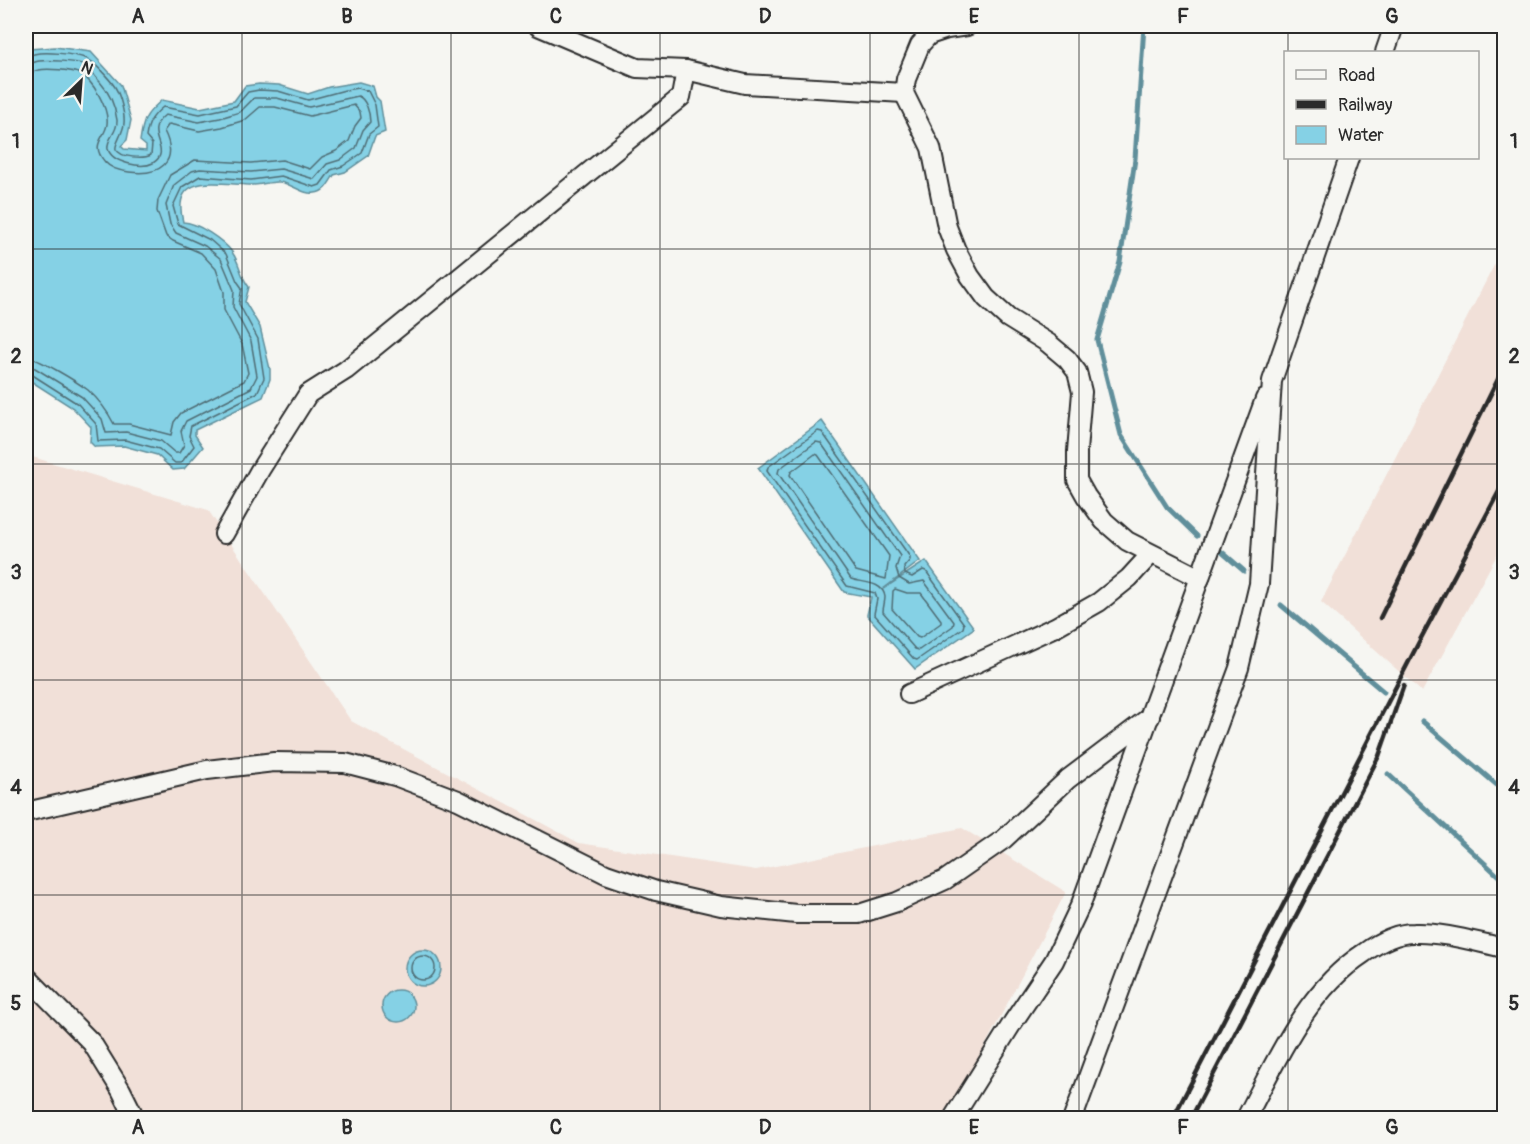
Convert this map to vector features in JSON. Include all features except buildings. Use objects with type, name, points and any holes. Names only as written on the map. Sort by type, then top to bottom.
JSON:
[{"type":"street","points":[[538,26],[637,68],[686,70],[745,84],[904,93]]},
{"type":"street","points":[[967,26],[929,35],[920,45],[906,79],[904,93],[931,148],[948,227],[956,250],[970,276],[986,298],[1008,318],[1048,343],[1067,359],[1077,372],[1082,392],[1077,480],[1104,521],[1127,541],[1200,578]]},
{"type":"street","points":[[1385,51],[1394,26]]},
{"type":"street","points":[[224,534],[260,470],[308,394],[346,370],[681,97],[686,70]]},
{"type":"street","points":[[953,1119],[1013,1022],[1054,962],[1081,904],[1272,381],[1349,159]]},
{"type":"street","points":[[1073,1119],[1239,668],[1259,584],[1272,381]]},
{"type":"street","points":[[909,694],[1055,627],[1090,607],[1129,578],[1151,554]]},
{"type":"street","points":[[26,812],[207,770],[274,762],[345,763],[395,776],[458,800],[606,874],[656,891],[721,906],[796,914],[859,914],[897,902],[945,880],[1004,839],[1068,779],[1150,717]]},
{"type":"street","points":[[1245,1119],[1282,1050],[1318,993],[1348,963],[1383,940],[1413,933],[1452,937],[1504,948]]},
{"type":"street","points":[[26,976],[92,1043],[121,1090],[135,1119]]},
{"type":"shaded area","points":[[1504,246],[1504,542],[1422,692],[1321,602]]},
{"type":"shaded area","points":[[26,455],[208,510],[351,721],[579,843],[756,870],[962,828],[1066,892],[947,1118],[26,1118]]},
{"type":"water","points":[[55,47],[91,52],[121,85],[131,120],[127,140],[121,146],[124,149],[146,151],[146,146],[140,141],[144,122],[152,109],[162,100],[200,108],[234,101],[245,86],[279,85],[308,94],[329,87],[359,82],[373,86],[376,97],[380,101],[385,132],[375,136],[368,156],[345,172],[334,175],[321,191],[306,192],[280,182],[252,185],[211,183],[199,184],[190,188],[183,195],[181,206],[183,222],[210,233],[235,256],[249,287],[245,302],[260,327],[270,369],[270,379],[263,397],[195,430],[195,435],[203,447],[184,469],[173,470],[157,455],[124,446],[95,447],[90,442],[91,427],[73,408],[26,378],[26,54],[29,49]]},
{"type":"water","points":[[822,421],[920,561],[883,589],[926,561],[974,628],[915,669],[867,615],[871,597],[844,592],[758,468]]},
{"type":"water","points":[[423,950],[435,956],[441,968],[435,980],[423,986],[411,980],[405,968],[411,956]]},
{"type":"water","points":[[398,990],[409,995],[414,1006],[409,1017],[398,1022],[387,1017],[382,1006],[387,995]]},
{"type":"waterway","points":[[1144,26],[1135,159],[1120,262],[1097,340],[1121,435],[1167,507],[1197,536]]},
{"type":"waterway","points":[[1222,552],[1244,571]]},
{"type":"waterway","points":[[1281,605],[1384,692]]},
{"type":"waterway","points":[[1422,721],[1504,791]]},
{"type":"waterway","points":[[1388,774],[1504,881]]},
{"type":"railway","points":[[1380,618],[1504,367]]},
{"type":"railway","points":[[1173,1118],[1504,482]]},
{"type":"railway","points":[[1191,1118],[1379,756],[1404,685]]}]
